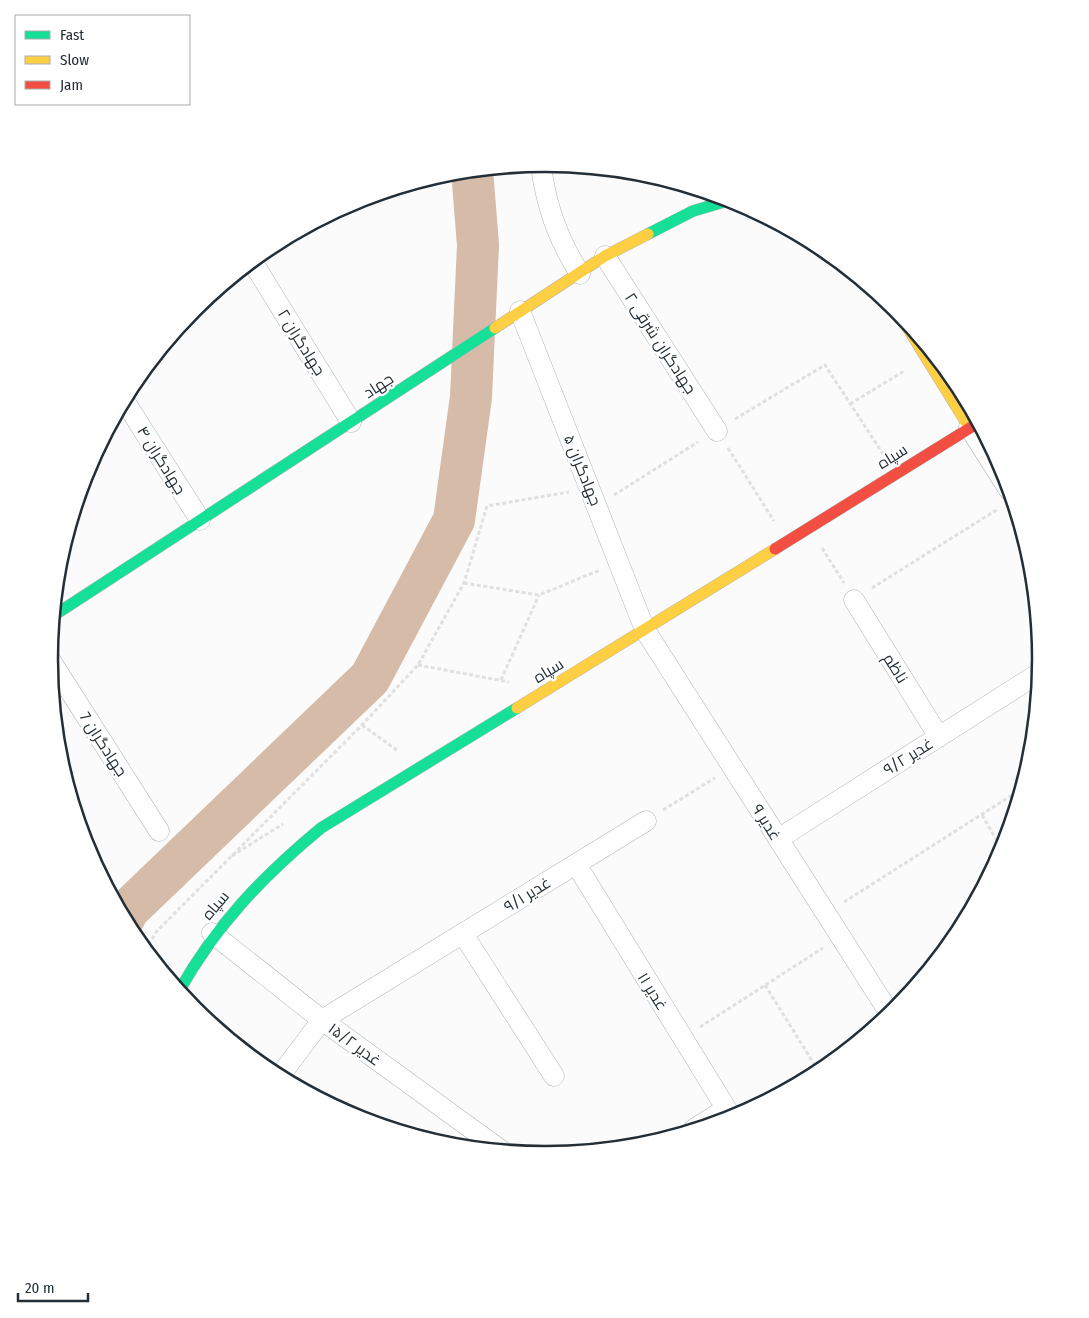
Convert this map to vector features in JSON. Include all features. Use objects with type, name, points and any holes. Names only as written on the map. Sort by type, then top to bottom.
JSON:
[{"type":"street","points":[[542,172],[550,208],[563,247],[580,274]]},
{"type":"street","name":"جهاد","points":[[60,611],[605,256],[693,211],[717,204]]},
{"type":"street","name":"جهادگران شرقی ۲","points":[[605,256],[717,431]]},
{"type":"street","name":"جهادگران ۲","points":[[256,267],[351,422]]},
{"type":"street","name":"جهادگران ۵","points":[[520,311],[645,630]]},
{"type":"street","points":[[926,357],[960,407]]},
{"type":"street","name":"جهادگران ۴","points":[[128,407],[200,520]]},
{"type":"street","name":"سپاه","points":[[183,985],[212,933],[276,864],[321,828],[645,630],[971,426]]},
{"type":"street","name":"ناظم","points":[[854,600],[939,737]]},
{"type":"street","name":"غدیر ۹","points":[[645,630],[885,1007]]},
{"type":"street","name":"جهادگران 7","points":[[58,673],[159,831]]},
{"type":"street","name":"غدیر ۹/۲","points":[[778,839],[1031,678]]},
{"type":"street","name":"غدیر ۹/۱","points":[[322,1020],[646,821]]},
{"type":"street","name":"غدیر ۱۱","points":[[576,864],[727,1110]]},
{"type":"street","name":"غدیر ۱۵/۲","points":[[212,933],[322,1020],[492,1143]]},
{"type":"street","points":[[463,934],[554,1076]]},
{"type":"street","points":[[284,1070],[322,1020]]},
{"type":"path","points":[[850,404],[926,357]]},
{"type":"path","points":[[149,943],[157,931],[362,725],[418,665],[464,583],[487,506],[593,497],[717,431],[825,364],[895,473]]},
{"type":"path","points":[[717,431],[786,541]]},
{"type":"path","points":[[809,526],[854,600],[1005,499]]},
{"type":"path","points":[[464,583],[539,595],[619,563]]},
{"type":"path","points":[[501,680],[539,595]]},
{"type":"path","points":[[418,665],[509,682]]},
{"type":"path","points":[[501,687],[517,677]]},
{"type":"path","points":[[362,725],[399,752]]},
{"type":"path","points":[[390,757],[407,746]]},
{"type":"path","points":[[646,821],[733,768]]},
{"type":"path","points":[[826,914],[1012,795]]},
{"type":"path","points":[[982,815],[996,839]]},
{"type":"path","points":[[232,856],[290,820]]},
{"type":"path","points":[[682,1038],[841,937]]},
{"type":"path","points":[[766,985],[814,1064]]},
{"type":"waterway","points":[[128,910],[370,678],[454,520],[471,397],[478,245],[473,177]]},
{"type":"traffic: fast","points":[[648,234],[693,211],[717,204]]},
{"type":"traffic: fast","points":[[60,611],[495,328]]},
{"type":"traffic: fast","points":[[183,985],[209,944],[242,903],[260,883],[321,828],[517,708]]},
{"type":"traffic: slow","points":[[495,328],[605,256],[648,234]]},
{"type":"traffic: slow","points":[[924,355],[969,427]]},
{"type":"traffic: slow","points":[[517,708],[775,549]]},
{"type":"traffic: jam","points":[[775,549],[972,427]]}]
